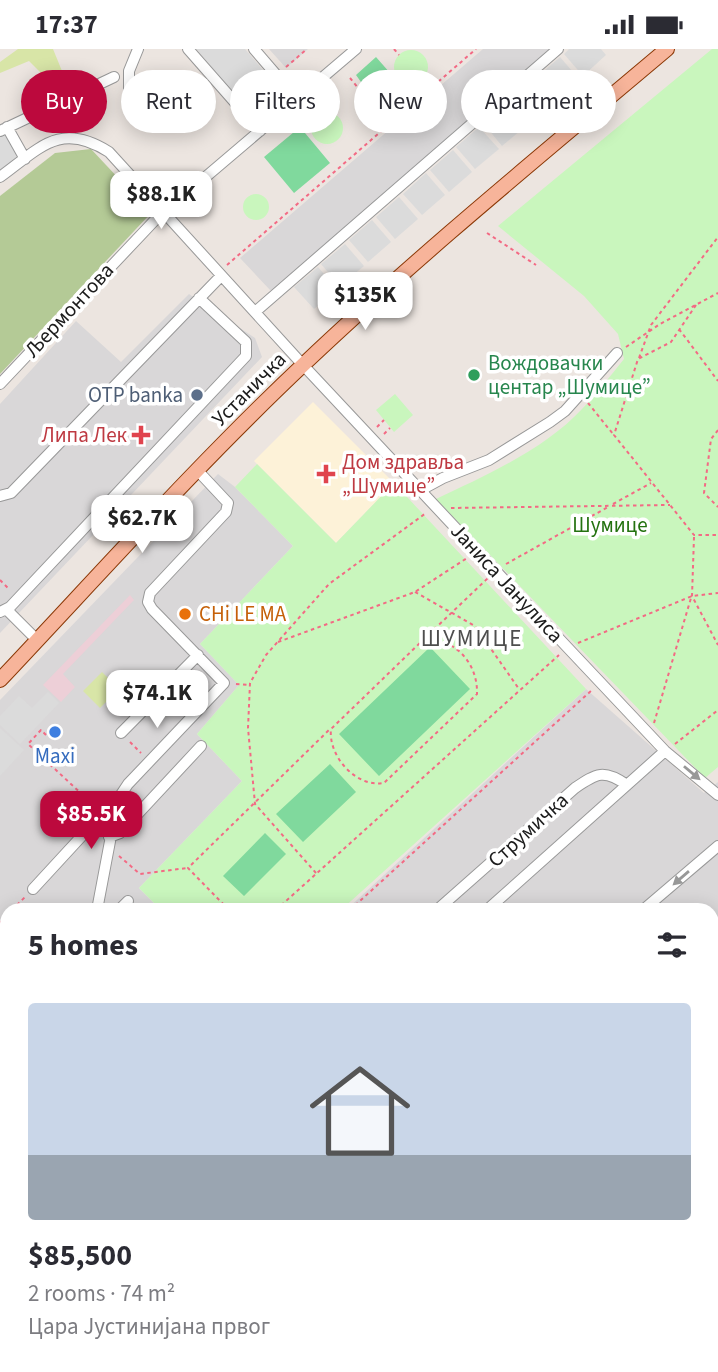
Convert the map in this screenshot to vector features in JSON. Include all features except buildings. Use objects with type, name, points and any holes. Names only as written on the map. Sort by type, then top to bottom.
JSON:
[{"type":"main road","name":"Устаничка","points":[[0,680],[198,471],[303,365],[482,206],[667,49]]},
{"type":"street","points":[[129,70],[138,49]]},
{"type":"street","points":[[188,49],[230,97]]},
{"type":"street","points":[[254,49],[273,70]]},
{"type":"street","name":"Љермонтова","points":[[326,70],[343,53],[356,49]]},
{"type":"street","points":[[255,312],[558,49]]},
{"type":"street","points":[[25,159],[4,129],[114,76]]},
{"type":"street","name":"Љермонтова","points":[[0,384],[164,211],[258,133]]},
{"type":"street","name":"Јаниса Јанулиса","points":[[0,177],[44,145],[60,138],[75,136],[94,142],[109,152],[419,491],[665,751],[718,795]]},
{"type":"street","points":[[0,496],[11,493],[220,274]]},
{"type":"street","name":"Устаничка","points":[[37,640],[5,609],[246,356],[246,342],[199,298]]},
{"type":"street","points":[[419,491],[436,481],[488,460],[565,411],[617,353]]},
{"type":"street","points":[[98,903],[118,799],[224,683],[148,602],[150,593],[226,512],[228,503],[198,471]]},
{"type":"street","points":[[121,733],[198,655]]},
{"type":"street","points":[[110,837],[120,833],[201,746]]},
{"type":"street","name":"Струмичка","points":[[494,903],[665,751]]},
{"type":"street","name":"Струмичка","points":[[445,903],[575,788],[601,774],[611,774],[627,785]]},
{"type":"street","points":[[33,889],[92,826],[114,815]]},
{"type":"street","points":[[651,903],[718,846]]},
{"type":"path","points":[[283,70],[307,49]]},
{"type":"path","points":[[394,49],[399,55]]},
{"type":"path","points":[[447,74],[476,49]]},
{"type":"path","points":[[350,78],[354,83]]},
{"type":"path","points":[[220,274],[380,133]]},
{"type":"path","points":[[486,233],[536,265]]},
{"type":"path","points":[[614,435],[651,325],[718,237]]},
{"type":"path","points":[[617,353],[718,293]]},
{"type":"path","points":[[638,359],[671,342],[696,305]]},
{"type":"path","points":[[679,329],[718,381]]},
{"type":"path","points":[[581,394],[694,535],[692,596],[652,730]]},
{"type":"path","points":[[718,430],[711,439],[704,493],[718,507]]},
{"type":"path","points":[[120,857],[140,874],[188,868],[495,570],[652,483]]},
{"type":"path","points":[[316,873],[255,804],[248,728],[250,685],[266,655],[329,584],[436,508],[670,505]]},
{"type":"path","points":[[694,535],[718,536]]},
{"type":"path","points":[[277,643],[415,592],[478,551]]},
{"type":"path","points":[[0,580],[18,597]]},
{"type":"path","points":[[415,592],[475,626],[520,690]]},
{"type":"path","points":[[284,903],[567,647],[692,596],[718,593]]},
{"type":"path","points":[[692,596],[718,645]]},
{"type":"path","points":[[331,729],[330,739],[346,767],[364,781],[375,785],[384,783],[477,694],[474,672],[463,655],[446,642],[424,639]]},
{"type":"path","points":[[357,903],[600,682]]},
{"type":"path","points":[[224,683],[250,685]]},
{"type":"path","points":[[665,751],[718,710]]},
{"type":"path","points":[[37,726],[46,735]]},
{"type":"path","points":[[41,730],[28,744],[86,798],[118,799]]},
{"type":"path","points":[[121,733],[150,761]]},
{"type":"path","points":[[188,868],[222,903]]},
{"type":"path","points":[[19,903],[33,889]]},
{"type":"shaded area","points":[[196,49],[245,49],[263,70],[230,70],[230,89]]},
{"type":"shaded area","points":[[269,49],[308,49],[286,68]]},
{"type":"shaded area","points":[[483,49],[550,49],[526,70],[461,70],[461,126],[271,291],[240,258],[385,133],[447,133],[447,80]]},
{"type":"shaded area","points":[[569,49],[601,49],[606,55],[590,70],[578,70],[564,54]]},
{"type":"shaded area","points":[[560,57],[571,70],[545,70]]},
{"type":"shaded area","points":[[7,127],[25,159],[0,177],[0,131]]},
{"type":"shaded area","points":[[472,133],[484,133],[499,149],[475,169],[456,147]]},
{"type":"shaded area","points":[[491,133],[518,133],[502,146]]},
{"type":"shaded area","points":[[453,150],[472,172],[449,192],[430,170]]},
{"type":"shaded area","points":[[426,173],[445,195],[422,215],[403,194]]},
{"type":"shaded area","points":[[399,197],[418,219],[395,239],[376,217]]},
{"type":"shaded area","points":[[372,220],[391,242],[368,262],[349,240]]},
{"type":"shaded area","points":[[345,244],[364,266],[340,286],[321,264]]},
{"type":"shaded area","points":[[318,267],[337,289],[314,309],[294,287]]},
{"type":"shaded area","points":[[189,294],[255,338],[262,357],[0,633],[0,404],[76,321],[121,362]]},
{"type":"shaded area","name":"Дом здравља „Шумице”","points":[[313,402],[394,483],[336,543],[254,461]]},
{"type":"shaded area","points":[[218,474],[235,487],[293,546],[200,644],[239,685],[197,734],[242,781],[139,888],[154,903],[0,903],[0,700]]},
{"type":"shaded area","points":[[130,595],[134,600],[63,674],[75,687],[61,702],[43,685]]},
{"type":"shaded area","points":[[586,689],[704,793],[718,782],[718,903],[354,903]]},
{"type":"shaded area","points":[[48,692],[59,703],[20,744],[0,725],[0,716],[19,696],[32,708]]},
{"type":"shaded area","points":[[0,728],[24,750],[0,776]]},
{"type":"green space","points":[[18,49],[53,49],[62,70],[38,70],[29,61],[0,73],[0,62]]},
{"type":"green space","name":"Шумице","points":[[712,49],[718,49],[718,767],[705,778],[436,499],[514,460],[550,437],[588,403],[624,359],[618,334],[584,296],[498,226],[610,133],[616,133],[616,128]]},
{"type":"green space","points":[[411,50],[423,55],[427,70],[395,70],[394,67],[399,55]]},
{"type":"green space","points":[[376,57],[387,70],[362,70]]},
{"type":"green space","points":[[340,118],[342,122],[339,140],[327,144],[315,140],[312,133],[340,133]]},
{"type":"green space","points":[[293,133],[305,133],[330,163],[294,193],[264,157]]},
{"type":"green space","points":[[91,149],[151,213],[0,374],[0,196],[55,153]]},
{"type":"green space","points":[[256,194],[265,198],[269,207],[265,216],[256,220],[247,216],[243,207],[247,198]]},
{"type":"green space","points":[[395,394],[413,415],[394,432],[376,410]]},
{"type":"green space","points":[[257,464],[336,543],[394,483],[586,689],[349,903],[154,903],[139,888],[242,781],[197,734],[239,685],[200,644],[293,546],[235,487]]},
{"type":"green space","points":[[430,647],[470,689],[379,776],[339,734]]},
{"type":"green space","points":[[102,672],[119,689],[100,708],[83,691]]},
{"type":"green space","points":[[330,764],[356,792],[303,842],[276,814]]},
{"type":"green space","points":[[265,833],[286,854],[244,896],[223,876]]},
{"type":"place","name":"Вождовачки центар „Шумице”","points":[[474,375]]},
{"type":"place","name":"OTP banka","points":[[197,395]]},
{"type":"place","name":"Липа Лек","points":[[141,435]]},
{"type":"place","name":"Дом здравља „Шумице”","points":[[326,474]]},
{"type":"place","name":"CHi LE MA","points":[[185,614]]},
{"type":"place","name":"Maxi","points":[[55,732]]},
{"type":"district","name":"ШУМИЦЕ","points":[[472,638]]}]
